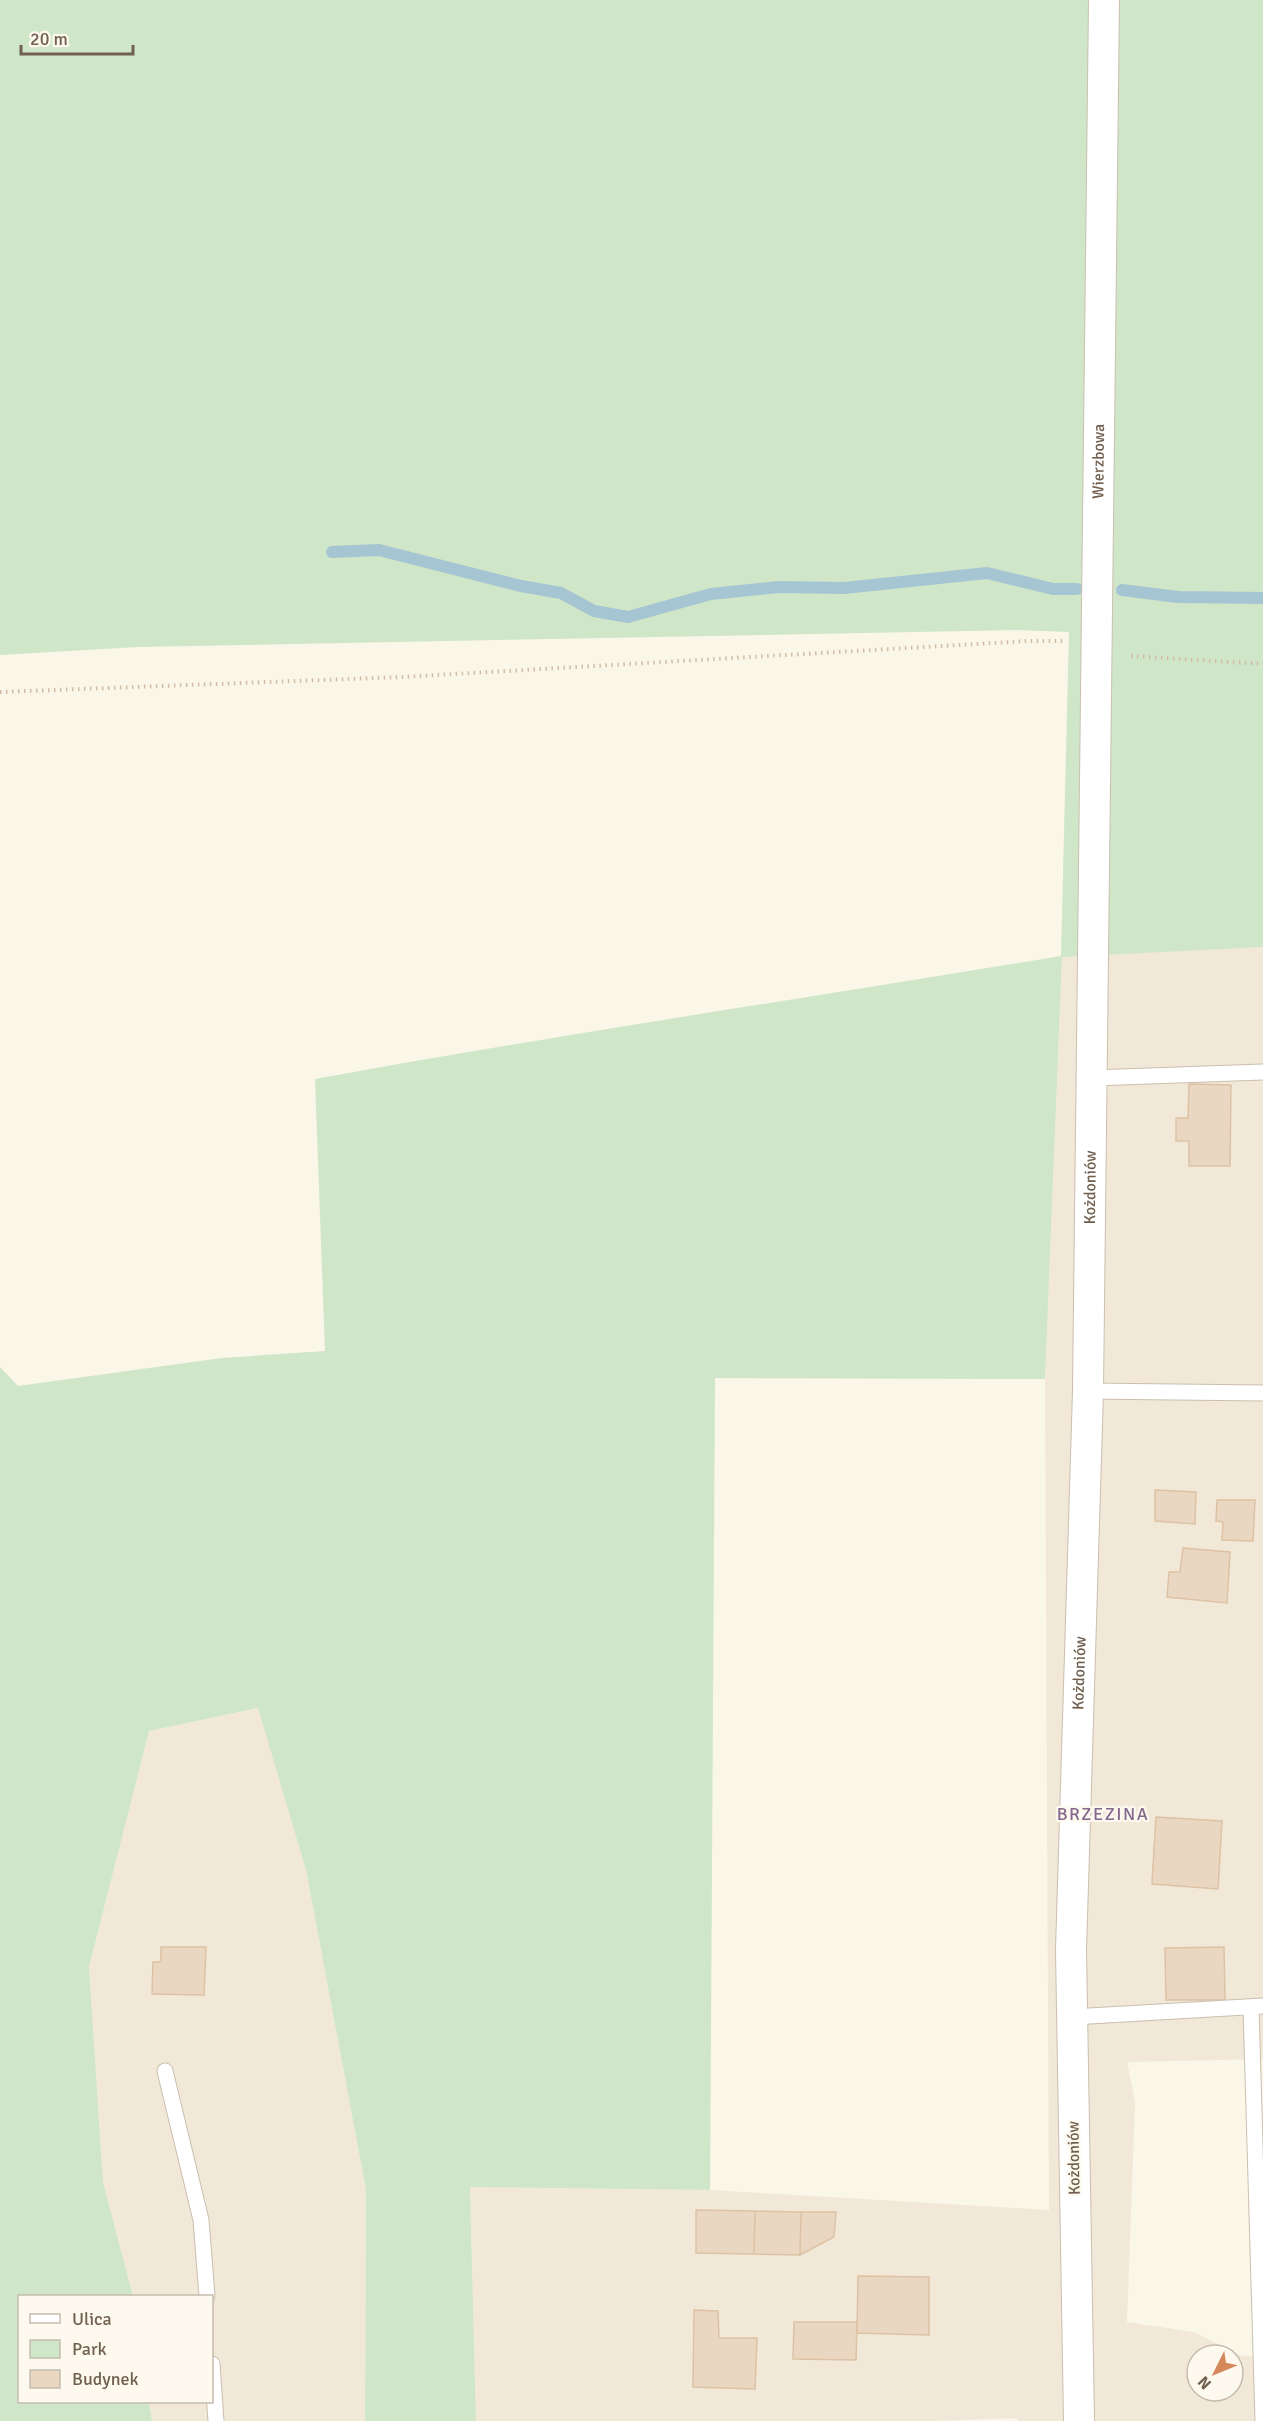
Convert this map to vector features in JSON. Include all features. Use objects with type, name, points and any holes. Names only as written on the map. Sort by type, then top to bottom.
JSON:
[{"type":"street","name":"Wierzbowa","points":[[1094,923],[1104,0]]},
{"type":"street","name":"Kożdoniów","points":[[1079,2421],[1071,1938],[1088,1390],[1094,923]]},
{"type":"lane","points":[[1092,1078],[1263,1072]]},
{"type":"lane","points":[[1088,1390],[1263,1393]]},
{"type":"lane","points":[[1072,2017],[1257,2006],[1263,2421]]},
{"type":"lane","points":[[165,2071],[201,2220],[207,2295]]},
{"type":"lane","points":[[213,2378],[216,2421]]},
{"type":"path","points":[[0,692],[402,677],[1029,640],[1263,664]]},
{"type":"shaded area","points":[[1263,947],[1263,2059],[1127,2062],[1135,2102],[1127,2322],[1194,2332],[1216,2343],[1185,2343],[1185,2403],[1245,2403],[1245,2356],[1263,2355],[1263,2421],[1018,2421],[1018,2418],[937,2421],[476,2421],[470,2187],[710,2190],[1049,2210],[1045,1379],[1062,956]]},
{"type":"shaded area","points":[[259,1708],[306,1870],[366,2190],[365,2421],[152,2421],[149,2403],[213,2403],[213,2295],[133,2295],[103,2182],[89,1967],[149,1731]]},
{"type":"green space","points":[[0,0],[1263,0],[1263,947],[1062,957],[1045,1379],[715,1378],[710,2190],[470,2187],[476,2421],[365,2421],[366,2190],[306,1870],[258,1708],[149,1731],[89,1967],[103,2182],[133,2295],[18,2295],[18,2403],[149,2403],[152,2421],[0,2421],[0,1367],[18,1386],[222,1358],[325,1351],[315,1079],[595,1031],[1061,956],[1069,632],[1017,630],[138,647],[0,655]]},
{"type":"building","points":[[1189,1084],[1231,1085],[1230,1166],[1189,1166],[1189,1141],[1176,1141],[1176,1118],[1188,1118]]},
{"type":"building","points":[[1155,1490],[1196,1492],[1195,1524],[1155,1521]]},
{"type":"building","points":[[1217,1500],[1255,1500],[1253,1541],[1222,1540],[1223,1522],[1216,1521]]},
{"type":"building","points":[[1183,1548],[1230,1552],[1227,1603],[1167,1597],[1169,1572],[1180,1572]]},
{"type":"building","points":[[1156,1817],[1222,1821],[1218,1889],[1152,1884]]},
{"type":"building","points":[[161,1947],[206,1947],[204,1995],[152,1994],[153,1962],[161,1962]]},
{"type":"building","points":[[1224,1947],[1225,2000],[1166,2000],[1165,1948]]},
{"type":"building","points":[[696,2210],[755,2211],[754,2254],[696,2253]]},
{"type":"building","points":[[755,2211],[801,2212],[800,2255],[754,2254]]},
{"type":"building","points":[[801,2212],[836,2212],[834,2237],[800,2255]]},
{"type":"building","points":[[858,2276],[929,2277],[929,2335],[857,2333]]},
{"type":"building","points":[[694,2310],[718,2311],[719,2338],[757,2338],[755,2389],[693,2387]]},
{"type":"building","points":[[794,2322],[857,2322],[856,2360],[793,2359]]},
{"type":"waterway","points":[[332,552],[379,550],[521,586],[561,593],[594,611],[628,617],[711,594],[779,587],[844,588],[987,573],[1053,589],[1077,589]]},
{"type":"waterway","points":[[1122,590],[1178,597],[1263,598]]},
{"type":"district","name":"BRZEZINA","points":[[1103,1814]]}]
